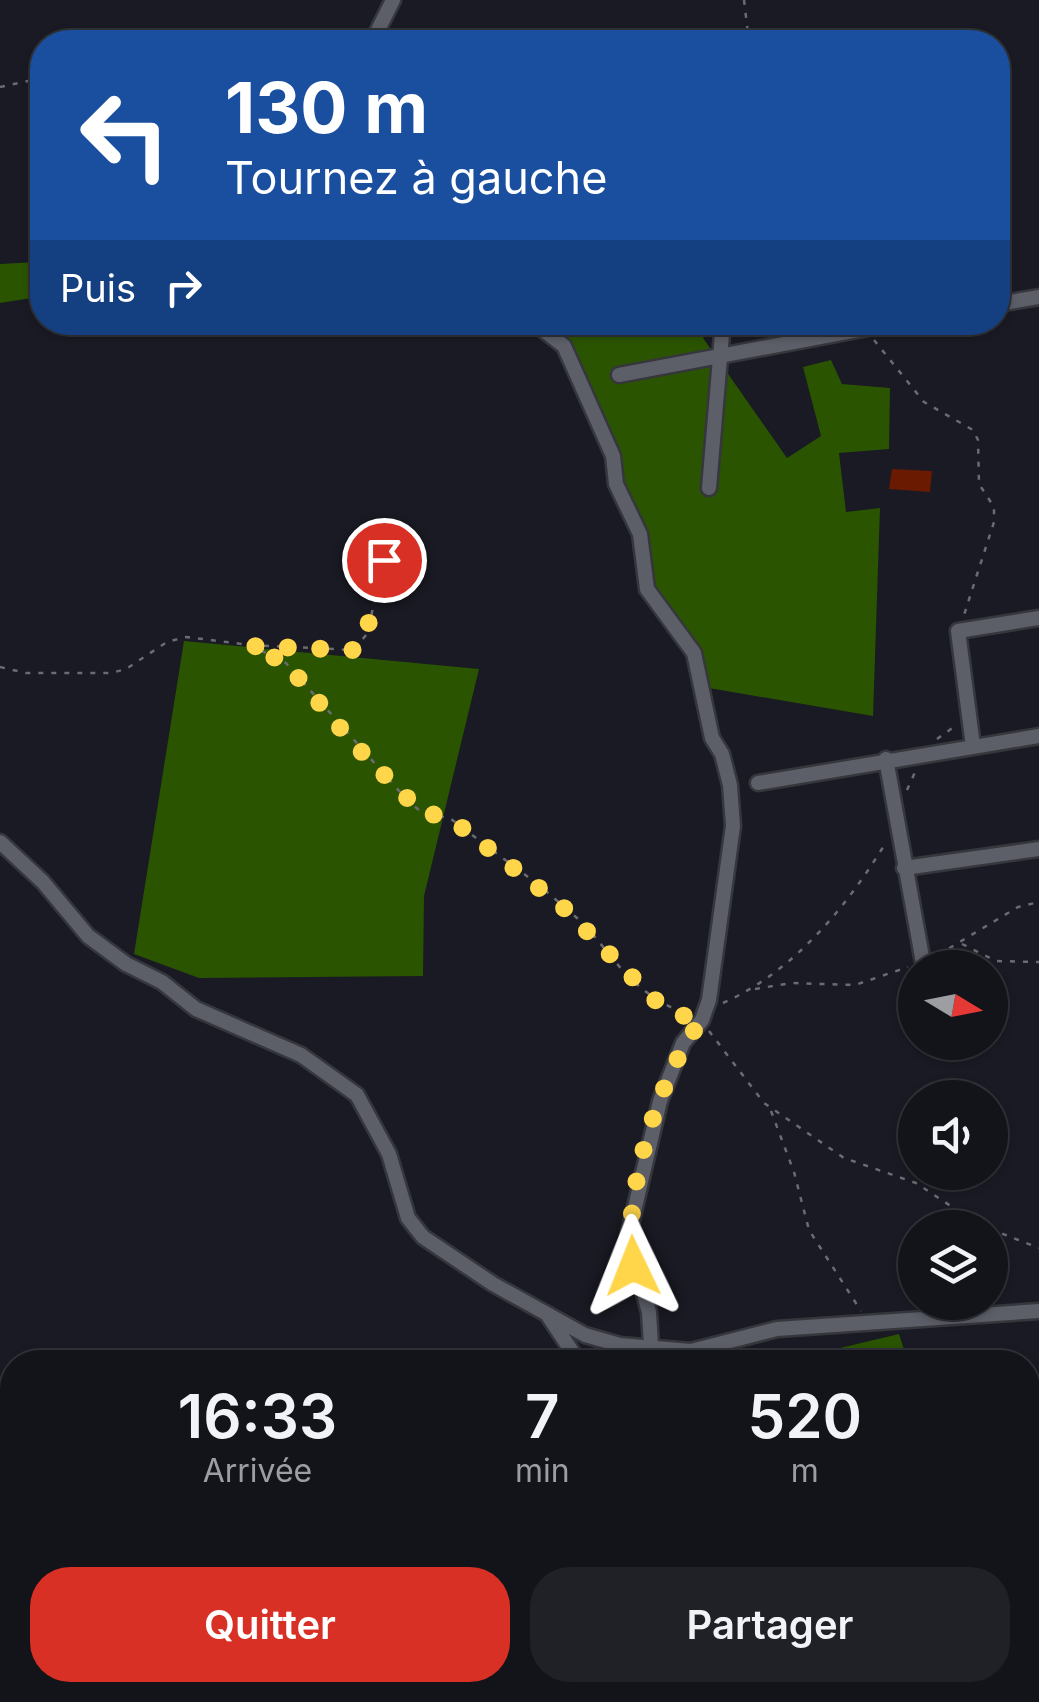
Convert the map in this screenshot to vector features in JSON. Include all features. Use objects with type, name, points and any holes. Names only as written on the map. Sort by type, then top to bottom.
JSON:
[{"type":"street","points":[[378,30],[393,0]]},
{"type":"street","points":[[1010,302],[1039,296]]},
{"type":"street","points":[[550,335],[564,346],[612,456],[616,484],[640,534],[647,589],[694,653],[712,738],[722,754],[730,784],[733,826],[720,900],[719,938],[702,1020],[683,1044],[660,1101],[628,1237],[649,1312],[651,1350]]},
{"type":"street","points":[[709,488],[721,335]]},
{"type":"street","points":[[619,375],[834,335]]},
{"type":"street","points":[[973,746],[958,631],[1039,618]]},
{"type":"street","points":[[758,783],[1039,736]]},
{"type":"street","points":[[886,760],[920,950]]},
{"type":"street","points":[[0,842],[43,882],[88,936],[126,964],[162,982],[196,1009],[301,1055],[357,1095],[389,1154],[408,1218],[424,1237],[494,1284],[585,1334],[620,1345],[691,1350],[777,1328],[871,1324],[944,1314],[974,1317],[1039,1311]]},
{"type":"street","points":[[904,868],[1039,849]]},
{"type":"street","points":[[544,1309],[571,1350]]},
{"type":"path","points":[[744,0],[748,30]]},
{"type":"path","points":[[0,87],[30,81]]},
{"type":"path","points":[[871,335],[924,402],[965,423],[978,440],[979,484],[994,507],[994,522],[958,631]]},
{"type":"path","points":[[0,667],[26,673],[111,672],[126,669],[167,642],[186,637],[250,646],[353,650],[366,634],[384,560]]},
{"type":"path","points":[[250,646],[286,663],[352,742],[420,811],[451,819],[540,886],[655,1000],[681,1015],[702,1020],[769,1106],[794,1172],[809,1230],[871,1324]]},
{"type":"path","points":[[721,1004],[753,989],[800,953],[845,903],[897,825],[924,754],[958,724]]},
{"type":"path","points":[[950,950],[1018,907],[1039,902]]},
{"type":"path","points":[[961,944],[996,961],[1039,962]]},
{"type":"path","points":[[753,989],[791,983],[855,985],[898,972]]},
{"type":"path","points":[[769,1106],[844,1158],[916,1183],[957,1210]]},
{"type":"path","points":[[1008,1236],[1039,1248]]},
{"type":"green space","points":[[30,262],[30,298],[0,303],[0,264]]},
{"type":"green space","points":[[549,335],[706,335],[703,338],[787,458],[821,436],[803,367],[831,360],[842,384],[890,388],[889,449],[839,453],[846,512],[880,508],[873,716],[703,687],[694,653],[647,589],[639,534],[564,346]]},
{"type":"green space","points":[[184,641],[479,669],[424,896],[423,976],[199,978],[134,954]]},
{"type":"green space","points":[[899,1334],[904,1350],[832,1350]]},
{"type":"building","points":[[892,469],[932,471],[930,492],[889,489]]},
{"type":"route","points":[[384,560],[366,634],[353,650],[276,644],[250,646],[286,663],[352,742],[420,811],[451,819],[495,856],[540,886],[655,1000],[681,1015],[702,1020],[683,1044],[660,1101],[635,1194],[628,1237],[633,1266]]}]
